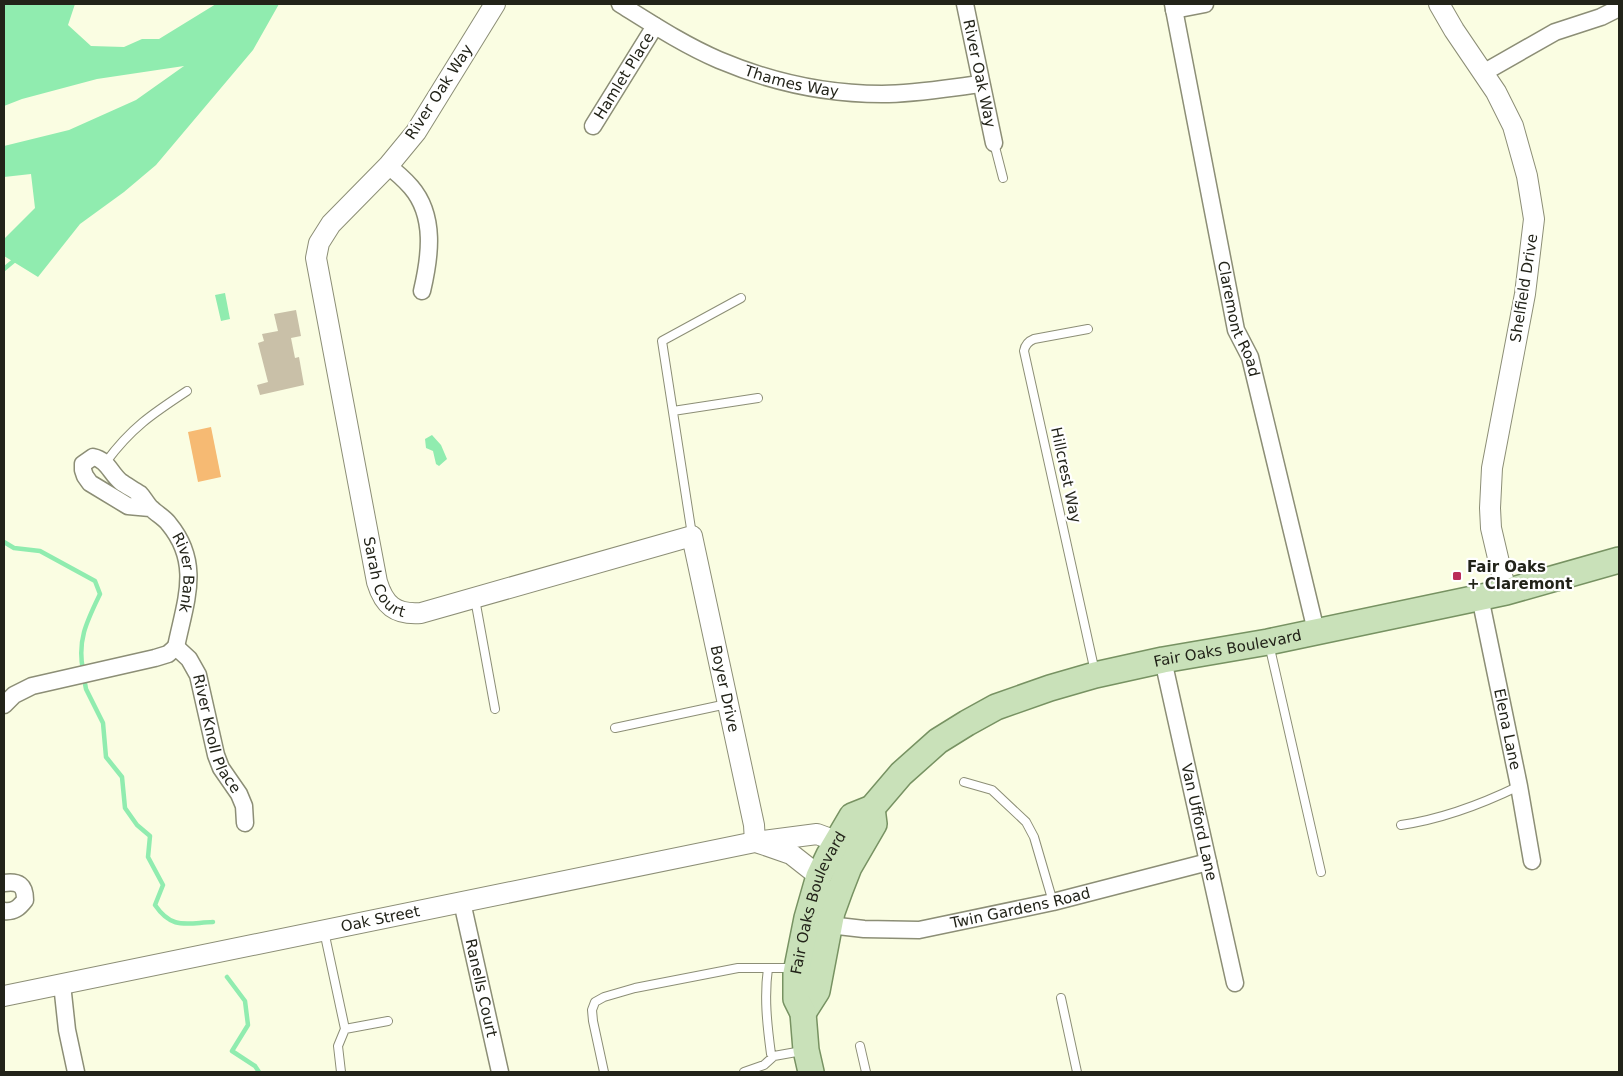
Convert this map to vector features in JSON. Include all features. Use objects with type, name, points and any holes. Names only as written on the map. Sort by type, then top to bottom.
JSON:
[{"type":"main road","name":"Fair Oaks Boulevard","points":[[809,1061],[803,1013],[796,999],[797,968],[807,918],[820,876],[836,841],[852,816],[872,808],[901,774],[914,762],[938,741],[967,723],[996,707],[1095,675],[1163,660],[1268,642],[1506,592],[1619,560]]},
{"type":"main road","name":"Fair Oaks Boulevard","points":[[803,1013],[817,991],[832,915],[849,867],[874,824],[872,808]]},
{"type":"main road","points":[[832,915],[828,891],[836,870],[836,841]]},
{"type":"street","name":"River Oak Way","points":[[320,243],[331,224],[388,166],[416,132],[494,4]]},
{"type":"street","name":"Thames Way","points":[[620,4],[680,41],[718,60],[758,75],[786,82],[827,90],[884,94],[980,84]]},
{"type":"street","name":"River Oak Way","points":[[965,4],[980,84],[994,143]]},
{"type":"street","points":[[1173,7],[1205,4]]},
{"type":"street","name":"Shelfield Drive","points":[[1439,4],[1500,99],[1516,133],[1527,176],[1534,219],[1525,294],[1492,468],[1491,528],[1506,592]]},
{"type":"street","name":"Claremont Road","points":[[1173,7],[1236,330],[1250,357],[1316,632]]},
{"type":"street","points":[[1483,73],[1555,32],[1601,17],[1619,8]]},
{"type":"street","name":"Hamlet Place","points":[[593,126],[655,26]]},
{"type":"street","points":[[388,166],[410,187],[425,213],[429,233],[429,255],[422,291]]},
{"type":"street","name":"Sarah Court","points":[[320,243],[316,258],[370,554],[380,592],[384,599],[396,610],[411,614],[431,612],[692,536]]},
{"type":"street","points":[[106,462],[93,457],[83,464],[85,476],[90,483],[128,506],[150,508]]},
{"type":"street","name":"River Bank","points":[[106,462],[120,481],[141,495],[150,508],[168,522],[182,542],[189,567],[187,597],[176,647]]},
{"type":"street","name":"Boyer Drive","points":[[692,536],[754,825],[755,842]]},
{"type":"street","name":"Elena Lane","points":[[1480,597],[1532,861]]},
{"type":"street","points":[[4,704],[14,695],[32,686],[155,658],[168,654],[176,647]]},
{"type":"street","name":"River Knoll Place","points":[[176,647],[189,659],[198,675],[216,755],[221,768],[239,794],[244,806],[245,823]]},
{"type":"street","name":"Van Ufford Lane","points":[[1163,660],[1235,984]]},
{"type":"street","points":[[755,842],[817,834],[836,841]]},
{"type":"street","points":[[755,842],[791,854],[820,876]]},
{"type":"street","name":"Oak Street","points":[[4,996],[755,842]]},
{"type":"street","name":"Twin Gardens Road","points":[[832,915],[864,929],[919,930],[1053,902],[1208,862]]},
{"type":"street","points":[[4,882],[13,882],[20,885],[25,890],[25,900],[21,906],[12,912],[4,911]]},
{"type":"street","name":"Ranells Court","points":[[462,902],[500,1072]]},
{"type":"street","points":[[62,984],[67,1030],[76,1072]]},
{"type":"lane","points":[[994,143],[1003,178]]},
{"type":"lane","points":[[692,536],[662,341],[741,298]]},
{"type":"lane","name":"Hillcrest Way","points":[[1088,329],[1030,340],[1025,346],[1024,351],[1095,675]]},
{"type":"lane","points":[[106,462],[148,416],[187,391]]},
{"type":"lane","points":[[673,411],[758,398]]},
{"type":"lane","points":[[475,599],[495,709]]},
{"type":"lane","points":[[1268,642],[1321,872]]},
{"type":"lane","points":[[614,728],[729,704]]},
{"type":"lane","points":[[964,782],[992,790],[1026,822],[1034,837],[1053,902]]},
{"type":"lane","points":[[1402,825],[1424,822],[1472,807],[1518,786]]},
{"type":"lane","points":[[324,931],[345,1029],[338,1046],[341,1072]]},
{"type":"lane","points":[[768,968],[766,1020],[772,1054],[774,1056]]},
{"type":"lane","points":[[604,1072],[592,1010],[596,1002],[604,997],[635,988],[728,970],[797,968]]},
{"type":"lane","points":[[1061,998],[1077,1072]]},
{"type":"lane","points":[[345,1029],[388,1021]]},
{"type":"lane","points":[[860,1046],[866,1072]]},
{"type":"lane","points":[[774,1056],[809,1061]]},
{"type":"lane","points":[[744,1072],[764,1065],[774,1056]]},
{"type":"shaded area","points":[[4,4],[75,4],[68,25],[91,46],[124,47],[142,39],[159,39],[216,4],[279,4],[253,50],[156,165],[124,192],[80,224],[38,277],[4,256],[4,239],[35,208],[31,174],[4,177],[4,146],[69,130],[136,100],[184,66],[97,79],[22,99],[4,106]]},
{"type":"shaded area","points":[[225,293],[230,319],[221,321],[215,295]]},
{"type":"shaded area","points":[[211,427],[221,477],[198,482],[188,432]]},
{"type":"shaded area","points":[[432,435],[441,445],[447,459],[439,466],[436,464],[433,451],[426,448],[425,439]]},
{"type":"building","points":[[296,310],[301,336],[291,338],[295,358],[299,357],[304,385],[260,395],[257,385],[268,382],[258,343],[264,341],[262,334],[278,331],[274,314]]},
{"type":"waterway","points":[[4,269],[16,259]]},
{"type":"waterway","points":[[4,542],[14,548],[40,551],[95,581],[100,594],[84,631],[81,649],[83,670]]},
{"type":"waterway","points":[[84,678],[86,689],[103,723],[106,757],[122,777],[125,808],[137,825],[150,836],[148,857],[163,885],[155,905],[161,913],[174,922],[187,924],[213,922]]},
{"type":"waterway","points":[[227,977],[245,1001],[248,1025],[232,1051],[255,1066],[259,1072]]},
{"type":"place","name":"Fair Oaks + Claremont","points":[[1457,576]]}]
